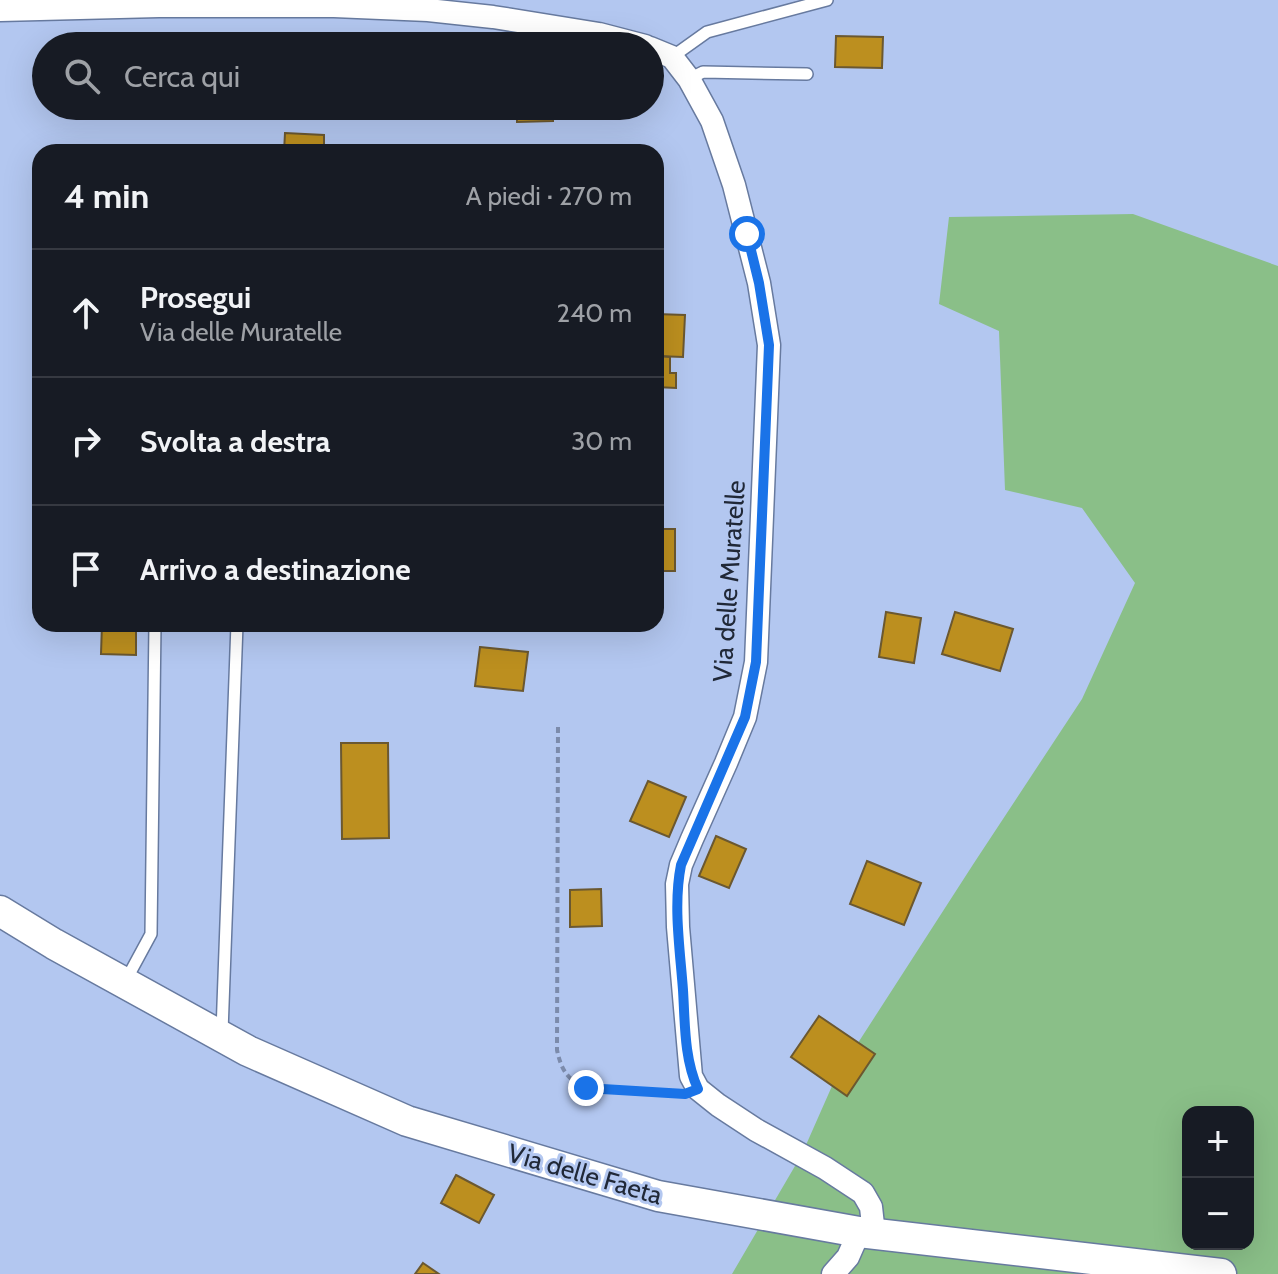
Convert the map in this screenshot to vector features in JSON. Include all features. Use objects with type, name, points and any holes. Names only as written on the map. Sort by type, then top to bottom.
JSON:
[{"type":"street","points":[[0,10],[28,5],[334,6],[428,10],[587,32]]},
{"type":"street","points":[[664,54],[672,57]]},
{"type":"street","name":"Via delle Muratelle","points":[[672,57],[689,79],[712,121],[734,185],[759,283],[769,345],[756,662],[745,717],[681,865],[677,884],[687,1044],[691,1076],[698,1089]]},
{"type":"street","name":"Via delle Faeta","points":[[0,911],[248,1051],[407,1121],[658,1196],[867,1233],[1221,1274]]},
{"type":"street","points":[[698,1089],[756,1130],[863,1193],[871,1207],[867,1233],[833,1274]]},
{"type":"lane","points":[[672,57],[707,32],[827,0]]},
{"type":"lane","points":[[689,79],[703,72],[807,74]]},
{"type":"lane","points":[[125,983],[151,934],[155,632]]},
{"type":"lane","points":[[222,1036],[237,632]]},
{"type":"path","points":[[558,727],[557,1050],[560,1065],[575,1084],[586,1088],[685,1094],[698,1089]]},
{"type":"green space","points":[[1133,214],[1278,266],[1278,1274],[732,1274],[802,1154],[836,1077],[1082,699],[1135,583],[1082,508],[1005,490],[999,331],[939,304],[949,217]]},
{"type":"building","points":[[836,36],[883,37],[882,68],[835,67]]},
{"type":"building","points":[[517,120],[553,120],[553,121]]},
{"type":"building","points":[[285,133],[324,135],[324,144],[284,144]]},
{"type":"building","points":[[664,314],[685,315],[683,357],[664,356]]},
{"type":"building","points":[[664,357],[670,357],[670,373],[676,373],[676,388],[664,387]]},
{"type":"building","points":[[664,529],[675,529],[675,571],[664,571]]},
{"type":"building","points":[[886,612],[921,618],[914,663],[879,657]]},
{"type":"building","points":[[955,612],[1013,629],[1000,671],[942,654]]},
{"type":"building","points":[[102,632],[136,632],[136,655],[101,654]]},
{"type":"building","points":[[480,647],[528,652],[523,691],[475,686]]},
{"type":"building","points":[[341,743],[388,743],[389,838],[342,839]]},
{"type":"building","points":[[648,781],[686,797],[669,837],[630,821]]},
{"type":"building","points":[[716,836],[746,849],[729,888],[699,876]]},
{"type":"building","points":[[867,861],[921,883],[904,925],[850,904]]},
{"type":"building","points":[[601,889],[602,926],[570,927],[570,890]]},
{"type":"building","points":[[819,1016],[875,1054],[847,1096],[791,1057]]},
{"type":"building","points":[[456,1175],[494,1195],[479,1223],[441,1203]]},
{"type":"building","points":[[423,1263],[439,1274],[415,1274]]},
{"type":"route","points":[[586,1088],[685,1094],[698,1089],[691,1076],[687,1044],[677,884],[681,865],[745,717],[756,662],[769,345],[747,234]]}]
